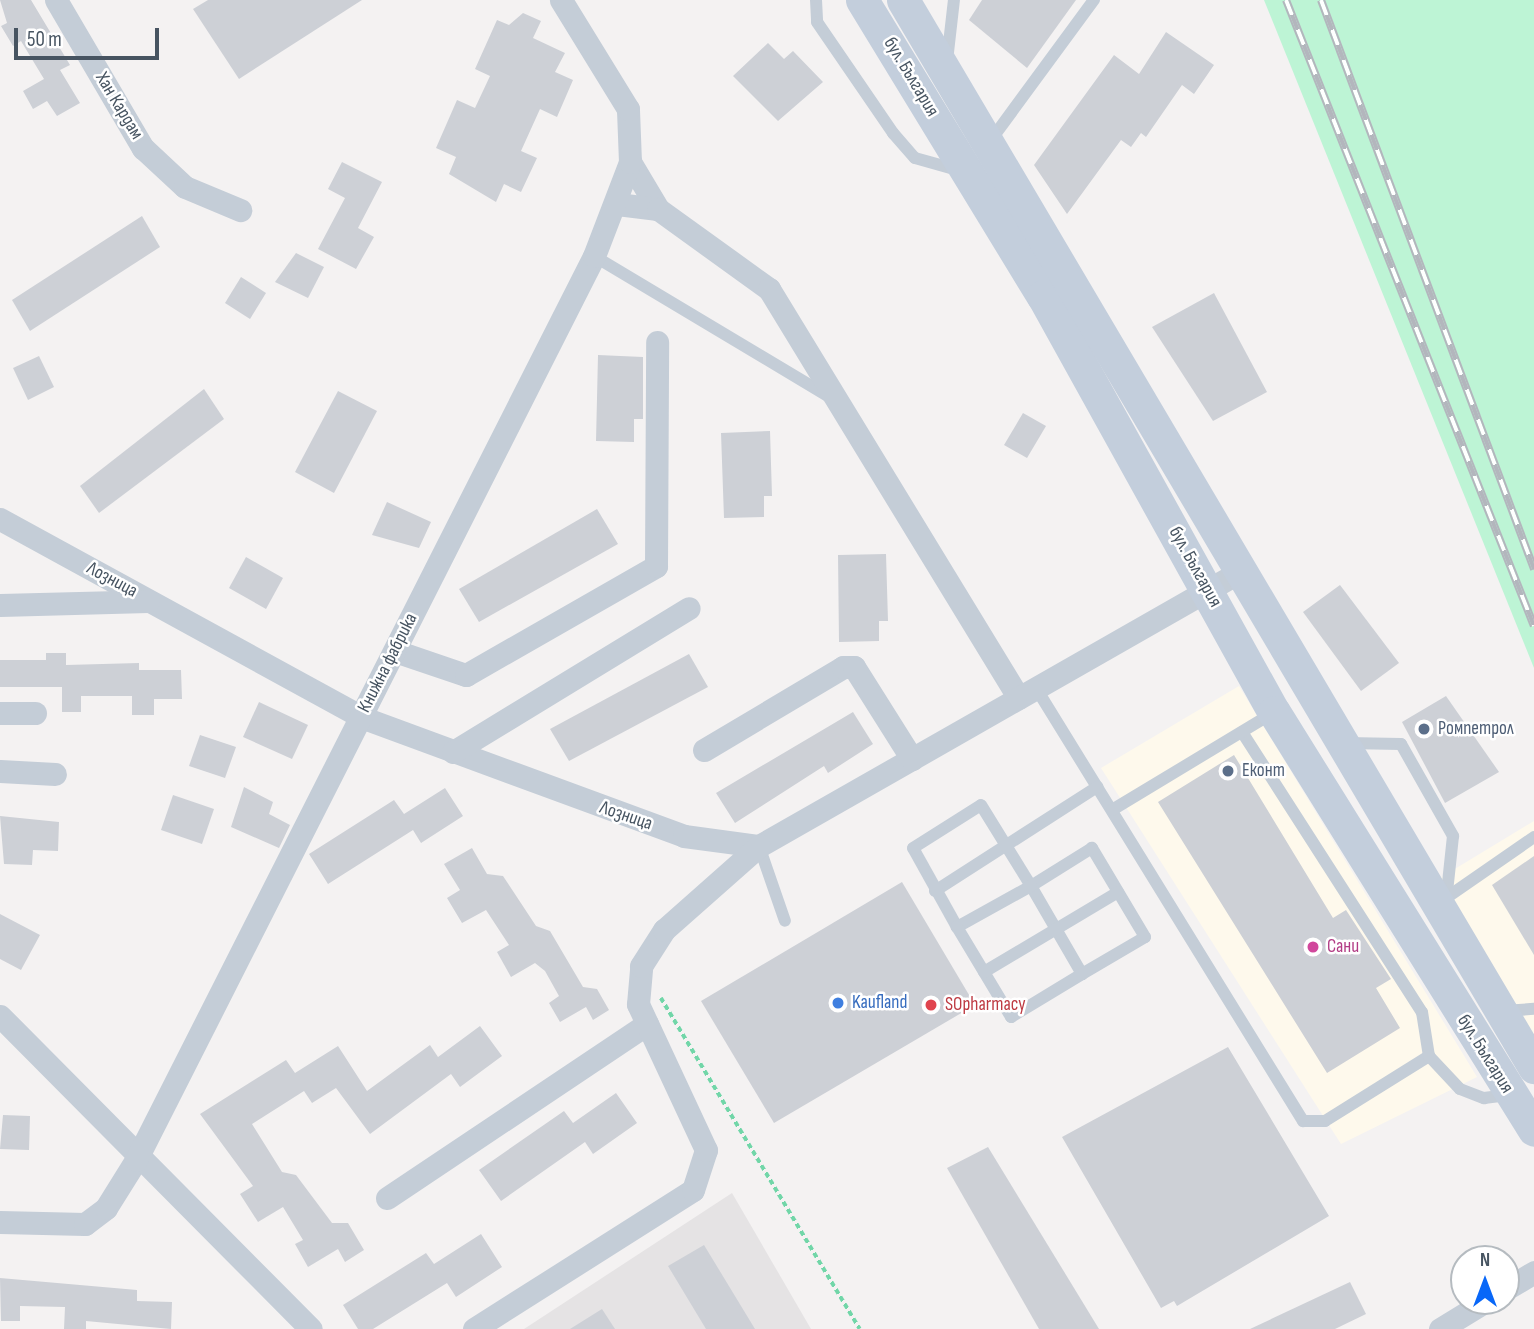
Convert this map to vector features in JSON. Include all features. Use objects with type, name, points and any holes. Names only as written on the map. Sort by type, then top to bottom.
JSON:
[{"type":"main road","name":"бул. България","points":[[862,0],[969,173],[1208,590],[1274,712],[1509,1094],[1534,1130]]},
{"type":"main road","name":"бул. България","points":[[903,0],[1243,570],[1342,743],[1445,909],[1496,1011],[1534,1067]]},
{"type":"street","name":"Хан Кардам","points":[[56,0],[143,148],[186,187],[240,211]]},
{"type":"street","points":[[561,0],[628,109],[630,162],[657,209],[769,289],[1027,693]]},
{"type":"street","name":"Книжна фабрика","points":[[0,1222],[85,1224],[106,1208],[136,1160],[594,256],[617,204],[630,162]]},
{"type":"street","points":[[617,204],[657,209]]},
{"type":"street","points":[[395,651],[466,675],[656,566],[657,342]]},
{"type":"street","name":"Лозница","points":[[0,519],[361,717],[684,836],[759,846]]},
{"type":"street","points":[[474,1329],[693,1190],[706,1150],[638,1004],[641,966],[664,930],[759,846],[1243,570]]},
{"type":"street","points":[[0,605],[151,601]]},
{"type":"street","points":[[453,752],[688,608]]},
{"type":"street","points":[[704,750],[843,667],[854,667],[912,759]]},
{"type":"street","points":[[0,713],[35,713]]},
{"type":"street","points":[[0,771],[55,774]]},
{"type":"street","points":[[0,1016],[136,1160],[311,1329]]},
{"type":"street","points":[[387,1198],[647,1024]]},
{"type":"street","points":[[1444,1328],[1464,1315]]},
{"type":"lane","points":[[817,0],[817,22],[893,134],[915,158],[969,173]]},
{"type":"lane","points":[[946,72],[954,0]]},
{"type":"lane","points":[[952,17],[965,0]]},
{"type":"lane","points":[[988,144],[1094,0]]},
{"type":"lane","points":[[594,256],[846,407]]},
{"type":"lane","points":[[1027,693],[1112,810],[1303,1121],[1325,1121],[1429,1056]]},
{"type":"lane","points":[[1112,810],[1274,712]]},
{"type":"lane","points":[[1242,732],[1422,1012],[1429,1056],[1460,1089],[1484,1098],[1509,1094]]},
{"type":"lane","points":[[1342,743],[1401,744],[1453,836],[1445,909]]},
{"type":"lane","points":[[935,891],[1097,787]]},
{"type":"lane","points":[[957,927],[1031,886],[1092,848],[1145,937],[1011,1017],[935,891],[913,848],[981,805],[1007,845],[1031,886],[1082,974]]},
{"type":"lane","points":[[1445,909],[1534,837]]},
{"type":"lane","points":[[759,846],[785,921]]},
{"type":"lane","points":[[984,972],[1118,892]]},
{"type":"lane","points":[[1496,1011],[1534,1009]]},
{"type":"path","points":[[641,966],[860,1329]]},
{"type":"shaded area","points":[[1239,686],[1477,1077],[1341,1144],[1101,768]]},
{"type":"shaded area","points":[[1534,821],[1534,1040],[1435,881]]},
{"type":"shaded area","points":[[732,1193],[811,1329],[524,1329]]},
{"type":"green space","points":[[1264,0],[1534,0],[1534,668]]},
{"type":"building","points":[[0,0],[31,0],[70,65],[60,70],[80,103],[57,116],[47,101],[33,109],[23,91],[44,79],[21,41],[13,46],[1,26],[7,23]]},
{"type":"building","points":[[208,0],[362,0],[239,79],[193,9]]},
{"type":"building","points":[[982,0],[1076,0],[1027,68],[969,20]]},
{"type":"building","points":[[523,13],[541,21],[533,38],[565,53],[555,72],[573,80],[557,117],[540,109],[521,151],[537,158],[521,192],[504,184],[496,202],[449,174],[456,157],[436,148],[457,100],[475,108],[490,76],[475,69],[497,20],[509,25]]},
{"type":"building","points":[[1166,32],[1214,65],[1194,94],[1182,85],[1146,137],[1141,133],[1131,147],[1121,140],[1067,214],[1034,165],[1114,55],[1139,74]]},
{"type":"building","points":[[768,43],[784,59],[793,51],[823,82],[778,121],[733,76]]},
{"type":"building","points":[[342,162],[382,182],[358,228],[374,237],[356,269],[318,249],[345,198],[328,189]]},
{"type":"building","points":[[142,216],[160,247],[30,331],[12,300]]},
{"type":"building","points":[[296,253],[324,267],[308,298],[275,282]]},
{"type":"building","points":[[241,277],[266,293],[250,319],[225,303]]},
{"type":"building","points":[[1214,293],[1267,392],[1213,421],[1152,327]]},
{"type":"building","points":[[598,355],[643,357],[643,419],[634,419],[634,442],[596,441]]},
{"type":"building","points":[[39,356],[54,387],[28,400],[13,368]]},
{"type":"building","points":[[204,389],[224,419],[99,513],[80,486]]},
{"type":"building","points":[[338,391],[377,411],[334,493],[295,472]]},
{"type":"building","points":[[1023,413],[1046,426],[1027,458],[1004,445]]},
{"type":"building","points":[[770,431],[772,496],[764,496],[764,517],[724,518],[721,433]]},
{"type":"building","points":[[387,502],[431,522],[419,548],[372,535]]},
{"type":"building","points":[[597,509],[618,544],[479,622],[459,589]]},
{"type":"building","points":[[886,554],[888,621],[879,621],[879,641],[839,642],[838,555]]},
{"type":"building","points":[[246,557],[283,578],[266,609],[229,588]]},
{"type":"building","points":[[1340,585],[1399,663],[1361,691],[1303,612]]},
{"type":"building","points":[[46,653],[66,653],[66,665],[139,663],[139,670],[181,670],[182,699],[154,699],[154,715],[132,715],[132,696],[81,696],[81,712],[62,712],[62,687],[0,687],[0,660],[46,660]]},
{"type":"building","points":[[689,654],[708,687],[569,761],[550,729]]},
{"type":"building","points":[[1446,696],[1499,772],[1445,803],[1402,722]]},
{"type":"building","points":[[259,702],[308,725],[292,759],[243,737]]},
{"type":"building","points":[[853,712],[873,744],[828,773],[824,766],[735,823],[716,793]]},
{"type":"building","points":[[200,735],[236,747],[225,778],[189,766]]},
{"type":"building","name":"Сани","points":[[1234,755],[1333,918],[1346,910],[1391,979],[1376,988],[1400,1028],[1327,1073],[1158,802]]},
{"type":"building","points":[[244,787],[273,802],[269,814],[290,825],[279,848],[231,827]]},
{"type":"building","points":[[445,788],[463,816],[421,843],[413,830],[328,884],[309,854],[394,800],[404,814]]},
{"type":"building","points":[[173,795],[214,809],[202,844],[161,830]]},
{"type":"building","points":[[0,816],[59,822],[58,851],[33,850],[32,865],[4,864]]},
{"type":"building","points":[[472,848],[487,874],[503,876],[536,926],[550,931],[583,987],[597,989],[609,1010],[593,1020],[586,1007],[560,1022],[549,1003],[559,996],[545,971],[535,963],[511,977],[497,952],[509,945],[486,910],[462,923],[447,898],[460,890],[444,864]]},
{"type":"building","points":[[1534,856],[1534,955],[1492,885]]},
{"type":"building","name":"Kaufland","points":[[902,882],[975,1005],[774,1123],[701,1001]]},
{"type":"building","points":[[0,914],[40,935],[21,970],[0,959]]},
{"type":"building","points":[[480,1026],[502,1056],[460,1087],[451,1074],[370,1134],[336,1088],[312,1103],[304,1091],[252,1124],[282,1172],[296,1175],[332,1223],[348,1223],[364,1250],[345,1262],[338,1249],[308,1267],[295,1244],[303,1240],[283,1207],[258,1222],[240,1194],[253,1186],[200,1114],[286,1060],[295,1073],[338,1046],[367,1091],[430,1045],[438,1057]]},
{"type":"building","points":[[1228,1047],[1329,1216],[1177,1306],[1174,1301],[1161,1308],[1062,1137]]},
{"type":"building","points":[[616,1093],[637,1123],[593,1154],[585,1142],[501,1201],[479,1170],[564,1111],[573,1123]]},
{"type":"building","points":[[3,1115],[30,1116],[29,1150],[0,1149]]},
{"type":"building","points":[[988,1147],[1099,1329],[1039,1329],[947,1168]]},
{"type":"building","points":[[481,1234],[502,1267],[456,1297],[447,1283],[373,1329],[358,1329],[343,1305],[426,1253],[434,1264]]},
{"type":"building","points":[[704,1245],[755,1329],[706,1329],[668,1266]]},
{"type":"building","points":[[0,1278],[137,1290],[137,1301],[172,1302],[171,1329],[86,1321],[86,1329],[64,1329],[65,1307],[20,1306],[20,1321],[1,1321]]},
{"type":"building","points":[[1350,1282],[1366,1314],[1335,1329],[1250,1329]]},
{"type":"building","points":[[602,1309],[615,1329],[570,1329]]},
{"type":"railway","points":[[1286,0],[1534,626]]},
{"type":"railway","points":[[1321,0],[1534,569]]},
{"type":"place","name":"Ромпетрол","points":[[1424,729]]},
{"type":"place","name":"Еконт","points":[[1228,771]]},
{"type":"place","name":"Сани","points":[[1313,947]]},
{"type":"place","name":"Kaufland","points":[[838,1003]]},
{"type":"place","name":"SOpharmacy","points":[[931,1005]]}]
